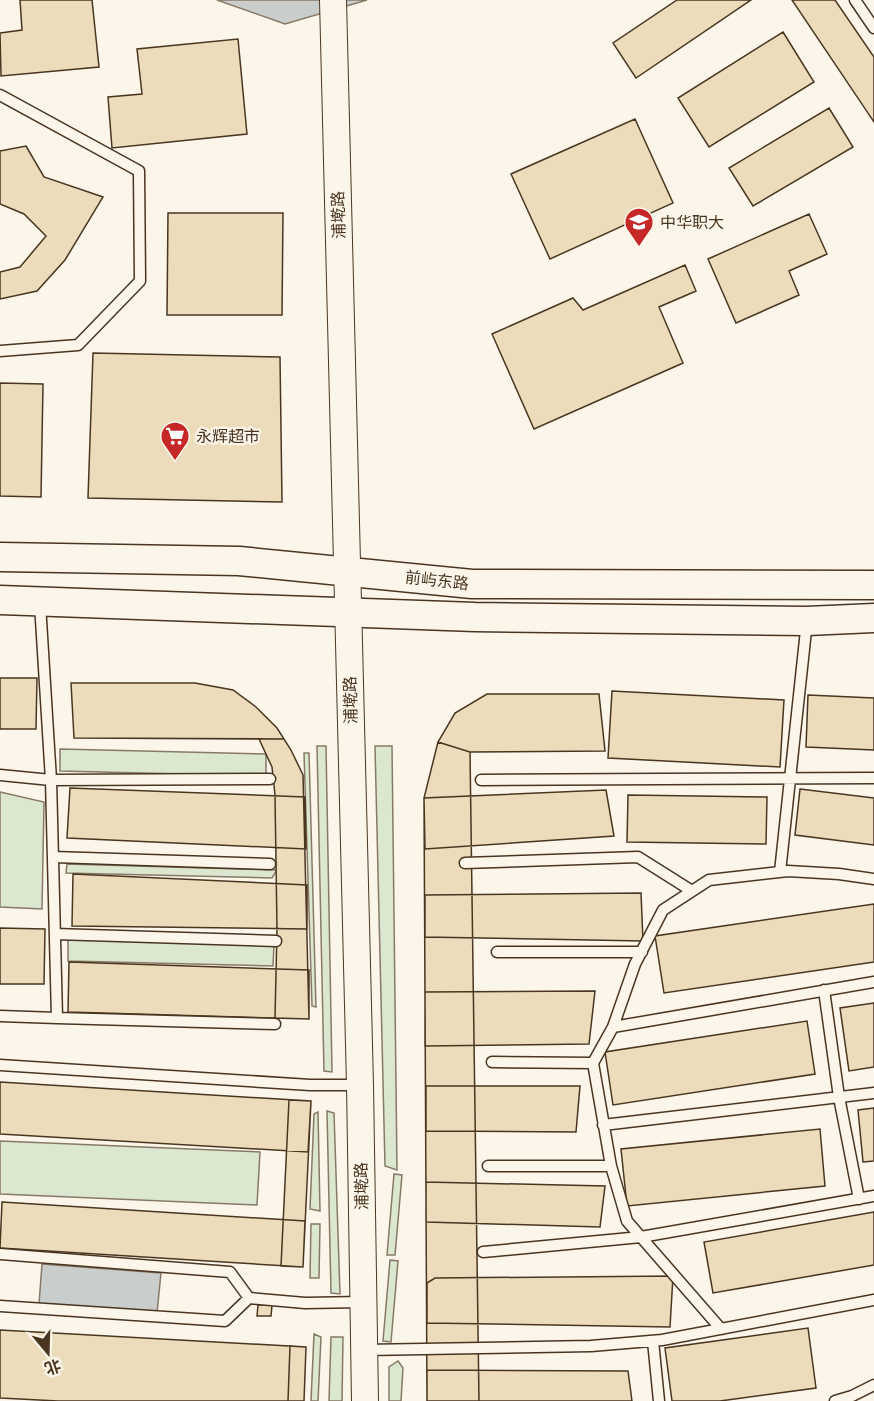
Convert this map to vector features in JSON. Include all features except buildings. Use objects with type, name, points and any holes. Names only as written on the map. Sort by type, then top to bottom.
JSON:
[{"type":"main road","name":"前屿东路","points":[[0,556],[238,561],[472,584],[874,585]]},
{"type":"main road","name":"前屿东路","points":[[0,600],[475,617],[807,621],[874,618]]},
{"type":"street","name":"浦墘路","points":[[333,11],[360,1085],[365,1401]]},
{"type":"lane","points":[[855,0],[874,28]]},
{"type":"lane","points":[[0,94],[139,171],[140,281],[78,345],[0,351]]},
{"type":"lane","points":[[40,600],[51,780],[57,1018]]},
{"type":"lane","points":[[780,872],[807,621]]},
{"type":"lane","points":[[0,775],[51,780],[270,779]]},
{"type":"lane","points":[[481,780],[874,778]]},
{"type":"lane","points":[[53,857],[270,864]]},
{"type":"lane","points":[[465,863],[638,857],[692,891]]},
{"type":"lane","points":[[721,1329],[627,1221],[611,1166],[593,1063],[613,1027],[635,964],[663,910],[692,891],[710,880],[788,871],[874,879]]},
{"type":"lane","points":[[55,934],[276,941]]},
{"type":"lane","points":[[497,952],[642,952]]},
{"type":"lane","points":[[613,1027],[874,982]]},
{"type":"lane","points":[[824,990],[839,1097],[859,1199]]},
{"type":"lane","points":[[0,1016],[275,1024]]},
{"type":"lane","points":[[492,1062],[593,1063]]},
{"type":"lane","points":[[0,1065],[310,1085],[360,1085]]},
{"type":"lane","points":[[603,1125],[874,1093]]},
{"type":"lane","points":[[488,1166],[611,1166]]},
{"type":"lane","points":[[483,1252],[641,1237],[874,1196]]},
{"type":"lane","points":[[0,1254],[230,1272],[249,1298],[305,1303],[363,1302]]},
{"type":"lane","points":[[0,1306],[225,1321],[249,1298]]},
{"type":"lane","points":[[364,1350],[591,1346],[653,1341],[874,1299]]},
{"type":"lane","points":[[653,1341],[659,1401]]},
{"type":"lane","points":[[835,1401],[852,1396],[874,1385]]},
{"type":"green space","points":[[317,746],[326,746],[332,1072],[324,1071]]},
{"type":"green space","points":[[375,746],[392,746],[397,1170],[385,1166]]},
{"type":"green space","points":[[60,749],[266,754],[266,776],[60,771]]},
{"type":"green space","points":[[304,753],[309,753],[316,1007],[312,1006]]},
{"type":"green space","points":[[0,792],[44,802],[42,909],[0,907]]},
{"type":"green space","points":[[67,864],[277,870],[272,878],[66,873]]},
{"type":"green space","points":[[68,939],[274,944],[273,966],[68,961]]},
{"type":"green space","points":[[327,1111],[334,1113],[340,1294],[331,1293]]},
{"type":"green space","points":[[318,1112],[320,1211],[310,1209],[314,1114]]},
{"type":"green space","points":[[0,1141],[260,1152],[257,1205],[0,1194]]},
{"type":"green space","points":[[394,1174],[402,1175],[395,1255],[387,1255]]},
{"type":"green space","points":[[311,1224],[320,1224],[319,1278],[310,1278]]},
{"type":"green space","points":[[390,1260],[398,1261],[391,1342],[383,1341]]},
{"type":"green space","points":[[314,1334],[321,1337],[318,1401],[311,1401]]},
{"type":"green space","points":[[331,1337],[343,1337],[342,1401],[329,1401]]},
{"type":"green space","points":[[398,1361],[403,1368],[401,1401],[389,1401],[389,1367]]},
{"type":"shaded area","points":[[217,0],[367,0],[285,24]]},
{"type":"shaded area","points":[[42,1264],[161,1273],[157,1313],[39,1304]]},
{"type":"place","name":"中华职大","points":[[639,248]]},
{"type":"place","name":"永辉超市","points":[[175,462]]}]
